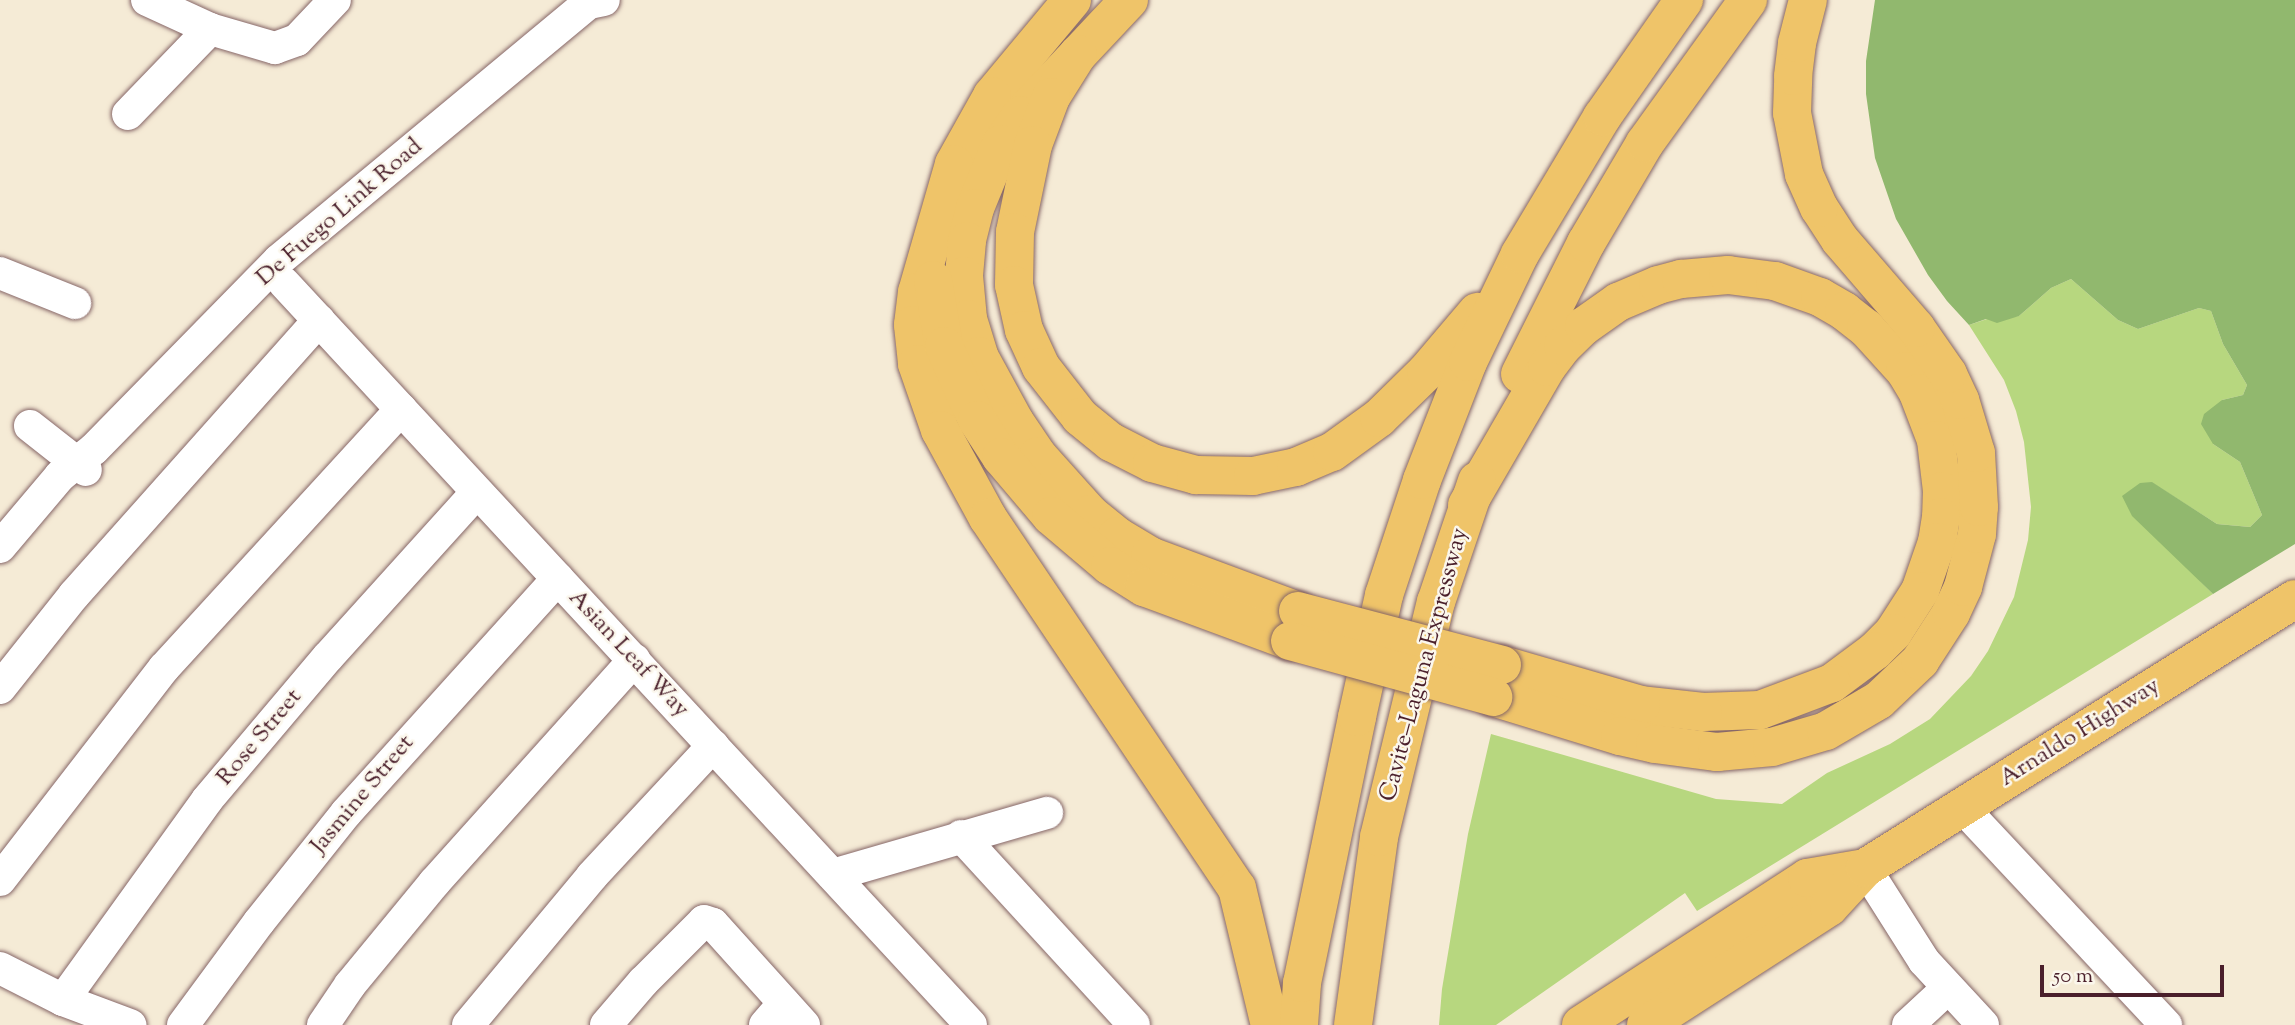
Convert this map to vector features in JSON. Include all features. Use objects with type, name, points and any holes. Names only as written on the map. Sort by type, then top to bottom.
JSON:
[{"type":"main road","points":[[1072,0],[1019,61],[978,119],[954,164],[937,215],[917,292],[913,325],[917,364],[930,407],[969,486],[1006,547],[1237,888],[1270,1025]]},
{"type":"main road","points":[[1129,0],[1021,115],[1001,144],[975,208],[964,276],[968,319],[979,356],[996,392],[1038,456],[1090,514],[1117,536],[1294,626]]},
{"type":"main road","name":"Cavite–Laguna Expressway","points":[[1299,1025],[1302,983],[1331,831],[1384,595],[1422,480],[1468,362],[1520,254],[1602,117],[1684,0]]},
{"type":"main road","name":"Cavite–Laguna Expressway","points":[[1353,1025],[1380,837],[1436,602],[1467,505],[1521,373],[1586,243],[1645,143],[1748,0]]},
{"type":"main road","points":[[1498,681],[1620,736],[1655,744],[1717,752],[1772,747],[1826,731],[1879,700],[1920,661],[1951,613],[1963,587],[1977,534],[1979,507],[1976,453],[1960,400],[1948,374],[1916,328],[1840,240],[1819,208],[1804,174],[1795,133],[1793,88],[1797,43],[1808,0]]},
{"type":"main road","points":[[1078,54],[1051,97],[1033,145],[1015,232],[1013,259],[1018,308],[1041,367],[1066,402],[1094,430],[1152,463],[1214,477],[1253,476],[1296,467],[1332,452],[1379,418],[1426,372],[1463,330],[1520,254]]},
{"type":"main road","points":[[937,215],[933,283],[944,346],[976,420],[1025,487],[1078,541],[1110,566],[1144,587],[1189,606],[1294,626],[1498,681],[1641,705],[1703,712],[1760,710],[1832,683],[1875,651],[1893,633],[1925,579],[1937,542],[1941,517],[1941,465],[1936,440],[1923,405],[1905,371],[1880,342],[1844,311],[1820,298],[1775,281],[1728,275],[1681,279],[1658,285],[1618,302],[1584,326],[1563,346],[1547,367],[1467,505]]},
{"type":"main road","name":"Arnaldo Highway","points":[[1646,1025],[1829,907],[1865,867],[2295,599]]},
{"type":"main road","name":"Arnaldo Highway","points":[[1581,1025],[1807,878],[1865,867]]},
{"type":"street","points":[[147,0],[210,29],[275,48],[297,40],[335,0]]},
{"type":"street","name":"De Fuego Link Road","points":[[0,547],[279,260],[594,1]]},
{"type":"street","points":[[128,114],[210,29]]},
{"type":"street","points":[[0,273],[75,303]]},
{"type":"street","name":"Asian Leaf Way","points":[[284,282],[971,1025]]},
{"type":"street","points":[[0,688],[83,585],[319,320]]},
{"type":"street","points":[[0,880],[164,668],[401,409]]},
{"type":"street","points":[[30,426],[85,461]]},
{"type":"street","name":"De Fuego Link Road","points":[[0,573],[85,461]]},
{"type":"street","name":"Rose Street","points":[[63,1000],[207,800],[328,657],[477,492]]},
{"type":"street","name":"Jasmine Street","points":[[183,1025],[259,922],[346,813],[558,578]]},
{"type":"street","points":[[323,1025],[350,985],[434,883],[634,660]]},
{"type":"street","points":[[468,1025],[592,876],[713,746]]},
{"type":"street","points":[[1962,807],[2166,1025]]},
{"type":"street","points":[[833,875],[1047,813]]},
{"type":"street","points":[[961,836],[1135,1025]]},
{"type":"street","points":[[1865,867],[1924,961],[1983,1025]]},
{"type":"street","points":[[607,1025],[660,964],[704,921],[713,924],[784,1018]]},
{"type":"street","points":[[0,968],[63,1000],[130,1025]]},
{"type":"street","points":[[1908,1025],[1948,988]]},
{"type":"green space","points":[[1875,0],[2295,0],[2295,544],[2213,594],[2132,516],[2122,496],[2140,483],[2152,482],[2217,524],[2250,527],[2262,515],[2240,462],[2213,444],[2201,424],[2204,414],[2222,400],[2243,395],[2247,385],[2223,344],[2211,311],[2199,308],[2138,329],[2118,320],[2071,279],[2051,288],[2019,316],[1997,323],[1986,319],[1969,325],[1947,301],[1928,275],[1896,219],[1875,158],[1866,94],[1866,61]]},
{"type":"green space","points":[[2071,279],[2118,320],[2138,329],[2199,308],[2211,311],[2223,344],[2247,385],[2243,395],[2222,400],[2213,444],[2240,462],[2262,515],[2250,527],[2217,524],[2151,482],[2201,582],[2213,594],[1697,911],[1685,893],[1496,1025],[1439,1025],[1442,989],[1468,834],[1491,734],[1716,799],[1782,804],[1827,773],[1890,744],[1930,719],[1971,676],[1988,651],[2014,597],[2028,540],[2031,507],[2024,442],[2016,411],[2004,380],[1969,325],[1987,319],[2019,316],[2051,288]]}]
